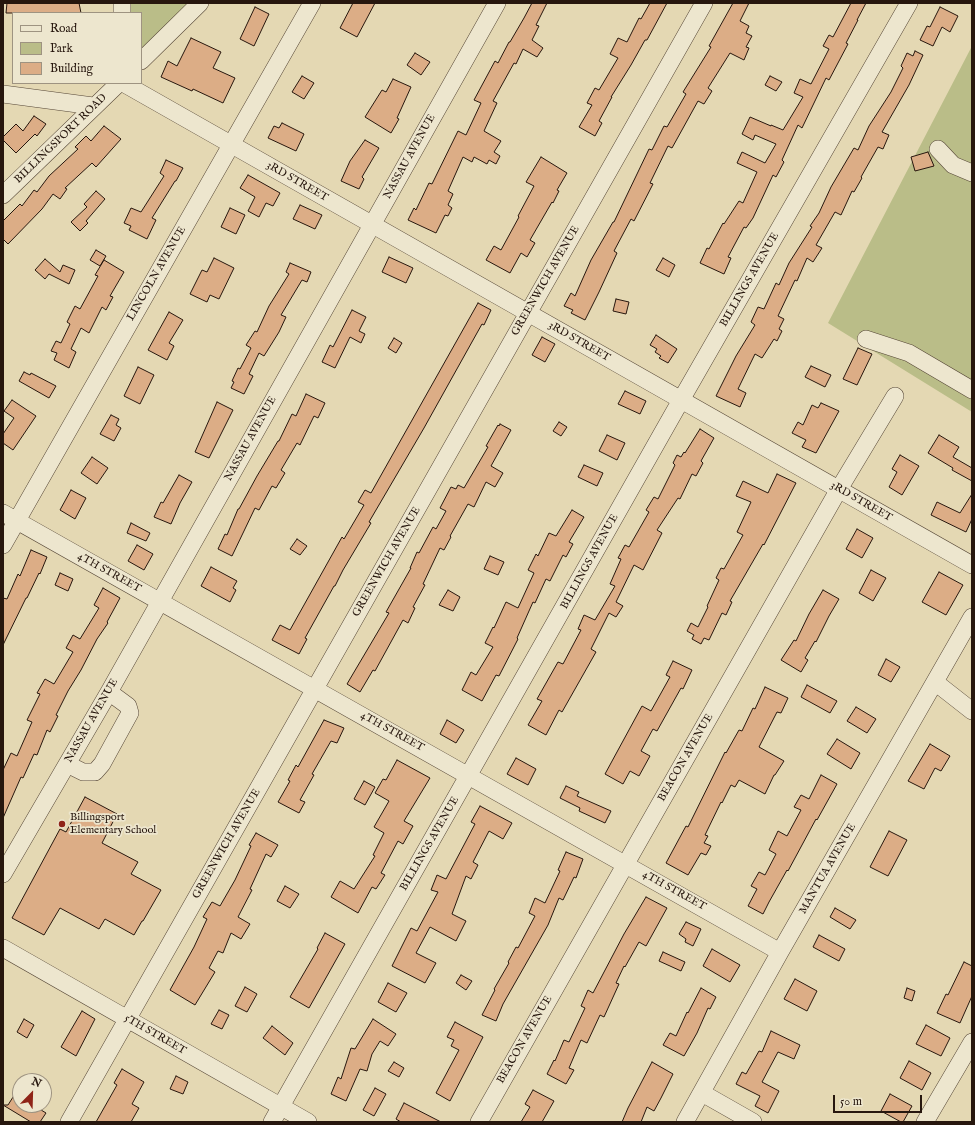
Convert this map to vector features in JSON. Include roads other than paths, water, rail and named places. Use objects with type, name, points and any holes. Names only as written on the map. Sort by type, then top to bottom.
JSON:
[{"type":"street","points":[[142,60],[200,3]]},
{"type":"street","name":"LINCOLN AVENUE","points":[[3,546],[10,517],[231,144],[312,3]]},
{"type":"street","name":"NASSAU AVENUE","points":[[3,874],[109,692],[497,3]]},
{"type":"street","name":"GREENWICH AVENUE","points":[[69,1122],[704,3]]},
{"type":"street","name":"BILLINGS AVENUE","points":[[272,1122],[681,400],[909,3]]},
{"type":"street","name":"BILLINGSPORT ROAD","points":[[3,195],[93,106],[118,84]]},
{"type":"street","name":"3RD STREET","points":[[125,84],[972,565]]},
{"type":"street","points":[[3,94],[93,106]]},
{"type":"street","points":[[938,149],[953,165],[972,172]]},
{"type":"street","points":[[866,339],[909,353],[972,390]]},
{"type":"street","name":"BEACON AVENUE","points":[[479,1122],[839,490],[895,396]]},
{"type":"street","name":"4TH STREET","points":[[10,517],[780,952]]},
{"type":"street","name":"MANTUA AVENUE","points":[[685,1122],[780,952],[972,617]]},
{"type":"street","points":[[935,682],[972,711]]},
{"type":"street","points":[[67,764],[83,772],[95,772],[102,764],[130,713],[128,706],[109,692]]},
{"type":"street","name":"5TH STREET","points":[[3,948],[308,1122]]},
{"type":"street","points":[[925,1122],[972,1042]]},
{"type":"street","points":[[702,1092],[753,1122]]},
{"type":"place","name":"Billingsport Elementary School","points":[[62,824]]}]
